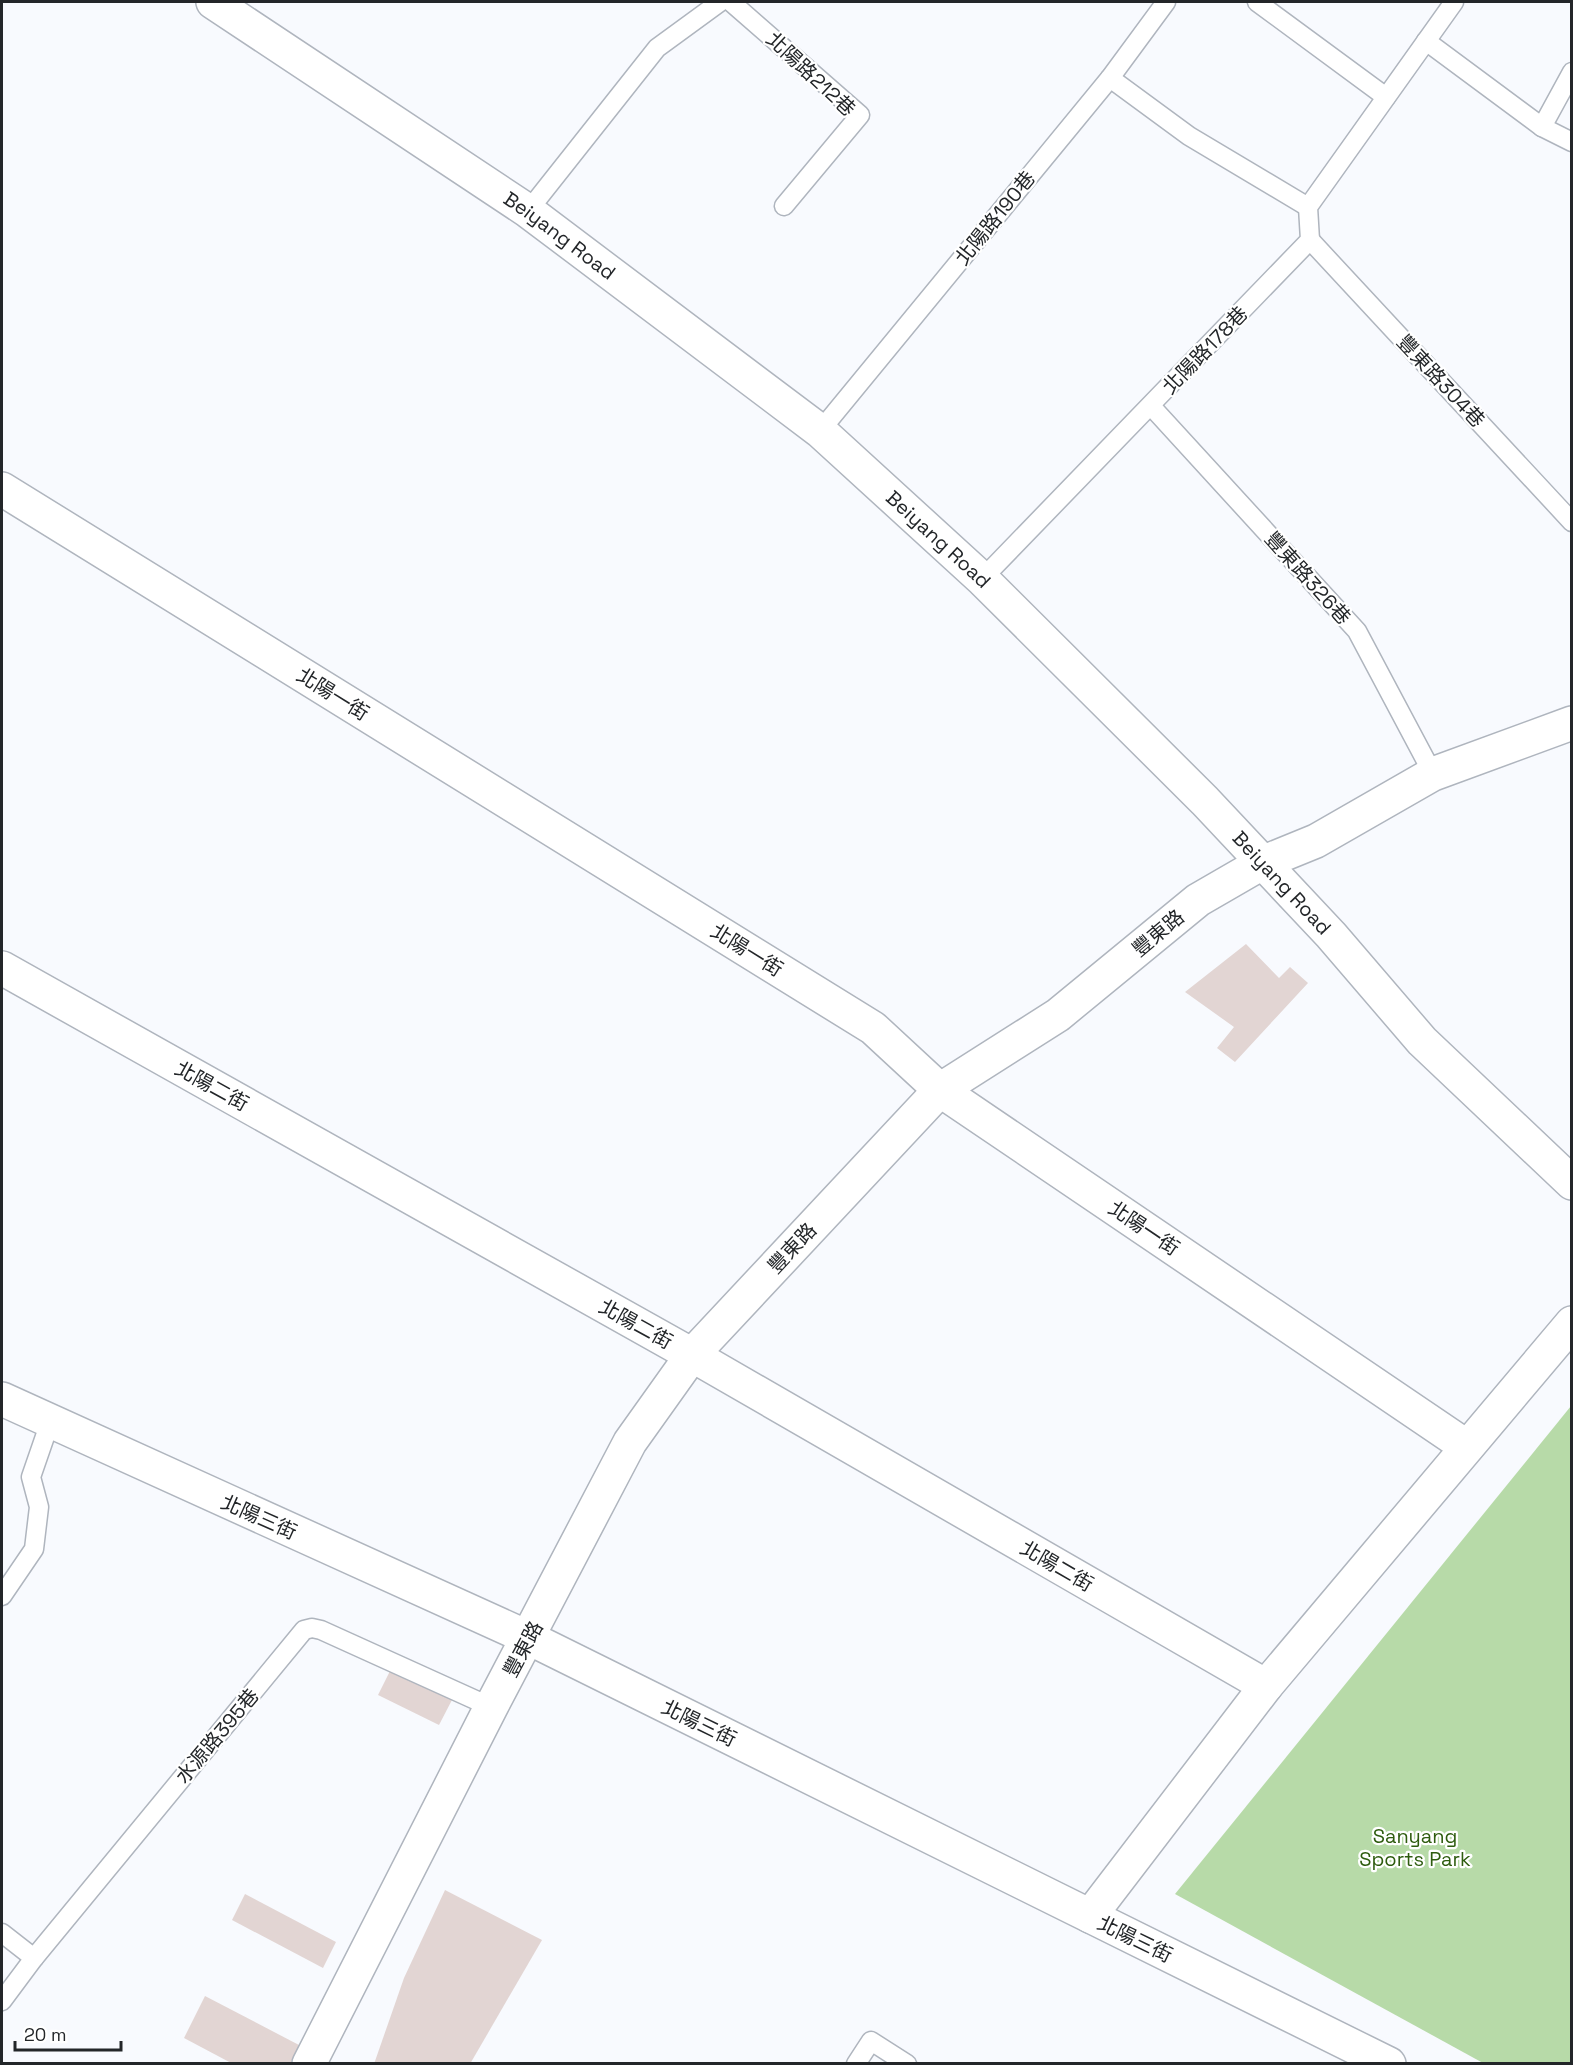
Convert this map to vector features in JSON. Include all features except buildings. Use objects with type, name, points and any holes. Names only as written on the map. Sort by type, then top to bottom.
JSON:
[{"type":"street","name":"Beiyang Road","points":[[213,2],[528,211],[820,431],[982,579],[1204,801],[1331,935],[1422,1041],[1572,1184]]},
{"type":"street","name":"北陽一街","points":[[2,489],[873,1028],[940,1090],[1467,1447]]},
{"type":"street","name":"豐東路","points":[[309,2064],[491,1707],[630,1442],[692,1355],[940,1090],[1058,1015],[1198,900],[1262,863],[1316,841],[1433,774],[1572,723]]},
{"type":"street","name":"北陽二街","points":[[2,968],[692,1355],[1266,1686]]},
{"type":"street","points":[[1090,1916],[1266,1686],[1572,1323]]},
{"type":"street","name":"北陽三街","points":[[2,1399],[528,1638],[1389,2064]]},
{"type":"lane","points":[[528,211],[657,48],[720,2]]},
{"type":"lane","name":"北陽路212巷","points":[[731,2],[860,115],[784,206]]},
{"type":"lane","name":"北陽路190巷","points":[[820,431],[1110,78],[1166,2]]},
{"type":"lane","points":[[1257,2],[1386,97]]},
{"type":"lane","points":[[1310,240],[1308,207],[1454,2]]},
{"type":"lane","points":[[1426,41],[1542,128],[1572,142]]},
{"type":"lane","points":[[1542,128],[1572,72]]},
{"type":"lane","points":[[1110,78],[1189,136],[1308,207]]},
{"type":"lane","name":"北陽路178巷","points":[[982,579],[1310,240]]},
{"type":"lane","name":"豐東路304巷","points":[[1310,240],[1572,522]]},
{"type":"lane","name":"豐東路326巷","points":[[1151,406],[1357,631],[1433,774]]},
{"type":"lane","points":[[2,1596],[34,1549],[39,1507],[31,1477],[50,1422]]},
{"type":"lane","name":"水源路395巷","points":[[2,2001],[34,1958],[304,1630],[321,1630],[491,1707]]},
{"type":"lane","points":[[2,1933],[34,1958]]},
{"type":"lane","points":[[856,2064],[871,2041],[907,2064]]},
{"type":"green space","name":"Sanyang Sports Park","points":[[1571,1406],[1571,2063],[1483,2063],[1175,1894]]}]
